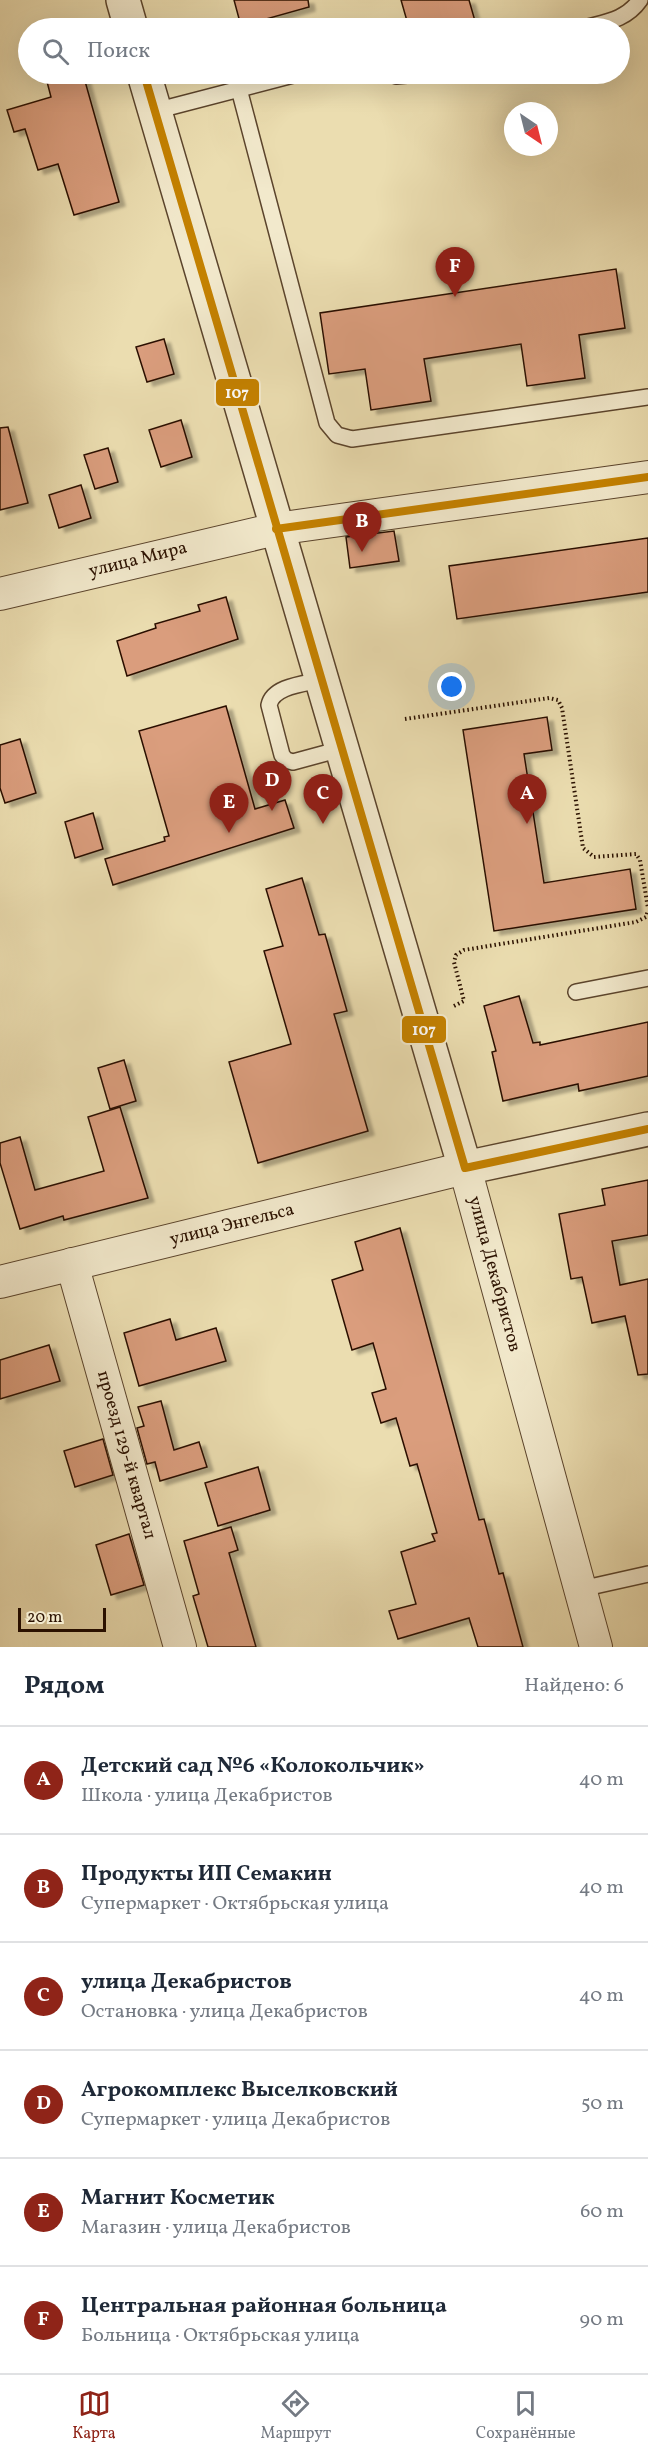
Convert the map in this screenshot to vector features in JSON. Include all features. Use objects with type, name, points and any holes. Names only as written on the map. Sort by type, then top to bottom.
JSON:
[{"type":"street","points":[[123,0],[128,18]]},
{"type":"street","name":"улица Декабристов","points":[[147,84],[465,1168],[596,1647]]},
{"type":"street","name":"улица Мира","points":[[0,594],[276,529],[648,477]]},
{"type":"street","points":[[465,1168],[648,1129]]},
{"type":"street","name":"улица Энгельса","points":[[0,1282],[465,1168]]},
{"type":"street","name":"проезд 129-й квартал","points":[[72,1264],[180,1647]]},
{"type":"lane","points":[[621,18],[632,12],[640,0]]},
{"type":"lane","points":[[155,111],[258,84]]},
{"type":"lane","points":[[239,89],[327,423],[337,435],[352,439],[648,397]]},
{"type":"lane","points":[[321,680],[277,692],[271,697],[268,705],[282,755],[286,760],[293,762],[341,749]]},
{"type":"lane","points":[[576,992],[648,978]]},
{"type":"lane","points":[[581,1589],[648,1574]]},
{"type":"path","points":[[405,719],[549,698],[558,700],[562,708],[583,848],[594,857],[636,854],[640,860],[648,909],[646,917],[636,922],[464,950],[456,955],[454,962],[464,1001],[454,1006]]},
{"type":"building","points":[[234,0],[308,0],[309,7],[270,18],[239,18]]},
{"type":"building","points":[[401,0],[469,0],[474,18],[406,18]]},
{"type":"building","points":[[48,84],[86,84],[119,202],[74,215],[58,164],[38,170],[25,129],[14,132],[7,110],[51,97]]},
{"type":"building","points":[[616,269],[625,328],[579,335],[585,378],[527,386],[521,344],[424,359],[431,401],[371,410],[365,369],[329,374],[320,313]]},
{"type":"building","points":[[164,339],[174,374],[147,382],[136,347]]},
{"type":"building","points":[[181,420],[192,457],[161,467],[149,430]]},
{"type":"building","points":[[8,427],[28,503],[0,510],[0,428]]},
{"type":"building","points":[[108,448],[118,482],[95,489],[84,455]]},
{"type":"building","points":[[81,485],[91,518],[59,528],[49,495]]},
{"type":"building","points":[[394,531],[399,561],[350,568],[346,537]]},
{"type":"building","points":[[648,538],[648,592],[457,619],[449,566]]},
{"type":"building","points":[[226,597],[238,639],[127,676],[117,641],[156,628],[155,624],[200,611],[198,605]]},
{"type":"building","points":[[226,706],[255,809],[285,800],[294,828],[113,885],[105,859],[165,841],[164,837],[169,836],[139,731]]},
{"type":"building","points":[[547,717],[552,750],[524,754],[544,883],[630,869],[636,909],[494,931],[463,730]]},
{"type":"building","points":[[20,739],[36,793],[5,803],[0,788],[0,745]]},
{"type":"building","points":[[93,813],[103,849],[75,858],[65,822]]},
{"type":"building","points":[[302,878],[319,935],[325,934],[347,1011],[334,1014],[368,1131],[258,1163],[229,1062],[291,1044],[264,951],[283,946],[266,889]]},
{"type":"building","points":[[519,996],[533,1043],[540,1042],[540,1045],[648,1022],[648,1076],[579,1091],[578,1084],[503,1101],[492,1052],[496,1051],[484,1006]]},
{"type":"building","points":[[124,1060],[136,1101],[110,1109],[98,1068]]},
{"type":"building","points":[[120,1107],[148,1198],[64,1220],[63,1216],[20,1229],[0,1163],[0,1143],[20,1137],[35,1190],[104,1171],[88,1117]]},
{"type":"building","points":[[648,1180],[648,1235],[612,1241],[620,1285],[648,1279],[648,1374],[638,1375],[625,1316],[592,1323],[582,1277],[571,1279],[559,1214],[605,1205],[602,1189]]},
{"type":"building","points":[[400,1228],[479,1520],[484,1519],[499,1574],[503,1573],[523,1647],[478,1647],[469,1618],[398,1639],[389,1611],[416,1604],[401,1552],[435,1541],[432,1534],[437,1533],[417,1464],[410,1466],[396,1418],[381,1423],[372,1393],[386,1389],[373,1343],[352,1350],[332,1280],[363,1270],[355,1242]]},
{"type":"building","points":[[170,1319],[176,1340],[216,1328],[226,1361],[139,1386],[124,1333]]},
{"type":"building","points":[[49,1345],[60,1381],[0,1399],[0,1360]]},
{"type":"building","points":[[161,1401],[174,1450],[199,1442],[207,1467],[160,1481],[155,1462],[147,1464],[137,1428],[144,1426],[138,1407]]},
{"type":"building","points":[[103,1439],[113,1475],[75,1487],[64,1451]]},
{"type":"building","points":[[258,1467],[270,1510],[218,1526],[205,1483]]},
{"type":"building","points":[[231,1527],[238,1550],[229,1553],[256,1647],[208,1647],[193,1596],[199,1594],[184,1541]]},
{"type":"building","points":[[129,1534],[144,1585],[111,1595],[96,1545]]},
{"type":"transit line","name":"107","points":[[147,84],[465,1168],[648,1129]]},
{"type":"transit line","name":"107","points":[[276,529],[648,477]]},
{"type":"place","name":"Центральная районная больница","points":[[455,297]]},
{"type":"place","name":"Продукты ИП Семакин","points":[[362,552]]},
{"type":"place","name":"Агрокомплекс Выселковский","points":[[272,811]]},
{"type":"place","name":"улица Декабристов","points":[[323,824]]},
{"type":"place","name":"Детский сад №6 «Колокольчик»","points":[[527,824]]},
{"type":"place","name":"Магнит Косметик","points":[[229,833]]}]
